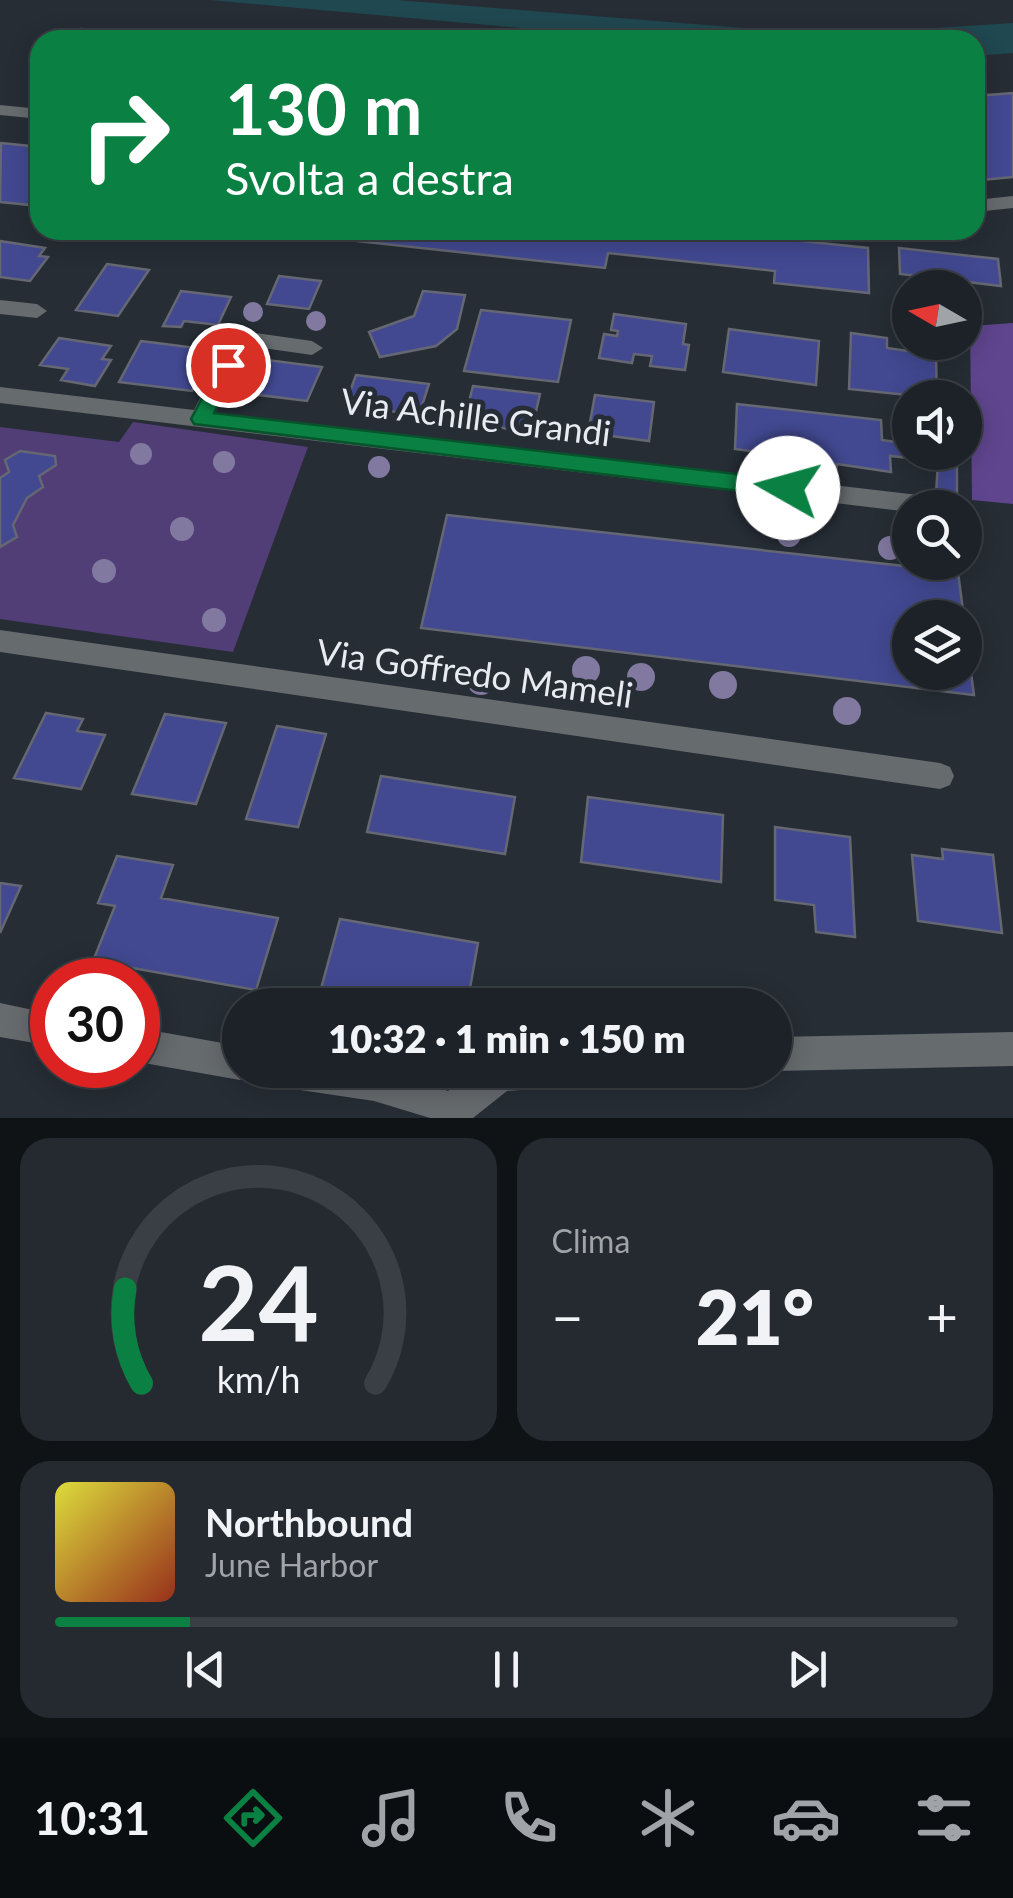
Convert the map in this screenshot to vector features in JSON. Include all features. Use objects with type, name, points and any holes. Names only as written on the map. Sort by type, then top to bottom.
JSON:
[{"type":"street","points":[[0,110],[30,113]]},
{"type":"street","points":[[985,205],[1013,202]]},
{"type":"street","points":[[0,308],[37,311]]},
{"type":"street","points":[[201,419],[242,338],[312,348]]},
{"type":"street","name":"Via Achille Grandi","points":[[0,395],[892,501]]},
{"type":"street","name":"Via Goffredo Mameli","points":[[0,641],[940,776]]},
{"type":"street","points":[[0,1020],[30,1026]]},
{"type":"street","points":[[160,1049],[222,1060]]},
{"type":"street","points":[[792,1054],[1013,1049]]},
{"type":"street","points":[[380,1088],[425,1096],[453,1114],[487,1088]]},
{"type":"shaded area","points":[[1013,323],[1013,504],[982,501],[982,490],[972,490],[972,470],[982,470],[982,380],[971,380],[970,360],[982,360],[982,325]]},
{"type":"shaded area","points":[[133,422],[308,447],[233,652],[0,619],[0,427],[119,442]]},
{"type":"water","points":[[210,0],[397,0],[766,30],[543,30]]},
{"type":"water","points":[[1013,23],[1013,53],[985,55],[985,30],[904,30]]},
{"type":"building","points":[[1013,93],[1013,177],[985,180],[985,95]]},
{"type":"building","points":[[1,143],[30,146],[30,205],[0,202]]},
{"type":"building","points":[[348,240],[792,240],[868,248],[869,293],[774,283],[775,271],[608,253],[605,268]]},
{"type":"building","points":[[0,241],[45,248],[39,256],[48,257],[30,281],[0,277]]},
{"type":"building","points":[[899,248],[998,259],[1001,286],[982,284],[982,270],[900,270]]},
{"type":"building","points":[[107,264],[149,270],[118,316],[76,310]]},
{"type":"building","points":[[279,276],[321,281],[309,309],[267,304]]},
{"type":"building","points":[[181,291],[231,297],[218,325],[184,321],[181,327],[163,326]]},
{"type":"building","points":[[423,291],[465,295],[457,329],[436,346],[380,357],[369,332],[414,316]]},
{"type":"building","points":[[481,310],[571,320],[558,382],[464,371]]},
{"type":"building","points":[[614,314],[686,324],[683,344],[689,345],[685,370],[650,366],[652,356],[634,354],[632,363],[599,358],[604,334],[617,336],[618,331],[611,330]]},
{"type":"building","points":[[729,329],[819,341],[816,385],[723,372]]},
{"type":"building","points":[[851,333],[887,338],[892,360],[936,360],[937,380],[892,380],[892,393],[849,389]]},
{"type":"building","points":[[59,338],[111,346],[102,359],[111,360],[95,386],[61,380],[68,369],[40,365]]},
{"type":"building","points":[[141,341],[212,350],[192,391],[119,382]]},
{"type":"building","points":[[267,360],[322,367],[307,401],[251,394]]},
{"type":"building","points":[[356,375],[429,384],[419,415],[345,405]]},
{"type":"building","points":[[473,386],[540,394],[531,433],[464,421]]},
{"type":"building","points":[[595,395],[654,402],[649,441],[588,433]]},
{"type":"building","points":[[737,404],[881,420],[882,440],[892,441],[891,472],[837,464],[836,470],[781,464],[779,455],[735,449]]},
{"type":"building","points":[[20,451],[55,456],[56,465],[39,476],[43,487],[27,498],[13,525],[17,537],[0,547],[0,478],[9,472],[5,460]]},
{"type":"building","points":[[937,470],[957,470],[957,490],[936,490]]},
{"type":"building","points":[[447,515],[892,565],[892,580],[959,580],[962,600],[892,600],[892,685],[421,628]]},
{"type":"building","points":[[933,690],[973,690],[974,695]]},
{"type":"building","points":[[46,713],[83,719],[77,731],[105,735],[81,789],[14,778]]},
{"type":"building","points":[[165,714],[226,723],[196,804],[132,794]]},
{"type":"building","points":[[277,726],[326,734],[298,827],[246,819]]},
{"type":"building","points":[[381,776],[515,797],[505,854],[367,832]]},
{"type":"building","points":[[588,797],[723,815],[721,882],[581,862]]},
{"type":"building","points":[[775,827],[850,837],[855,937],[816,932],[814,905],[775,900]]},
{"type":"building","points":[[942,849],[993,855],[1002,933],[918,921],[912,855],[943,859]]},
{"type":"building","points":[[117,856],[173,865],[161,898],[278,918],[257,988],[245,988],[160,973],[160,958],[94,958],[115,906],[98,903]]},
{"type":"building","points":[[0,883],[21,886],[0,933]]},
{"type":"building","points":[[340,919],[478,943],[470,988],[321,988]]},
{"type":"route","points":[[228,365],[201,419],[788,488]]}]
